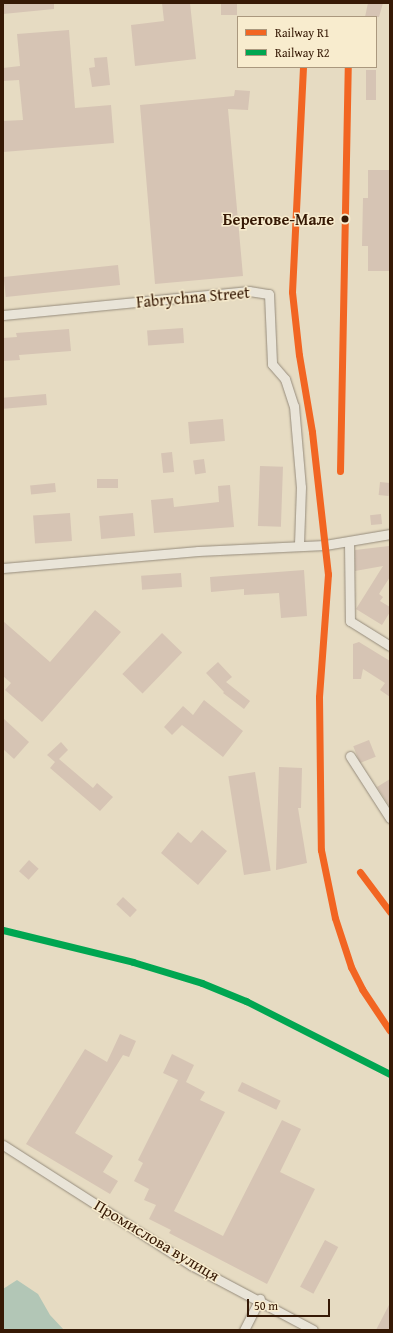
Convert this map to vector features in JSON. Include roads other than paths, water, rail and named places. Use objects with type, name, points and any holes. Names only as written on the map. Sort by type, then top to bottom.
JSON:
[{"type":"street","name":"Fabrychna Street","points":[[3,315],[249,291],[269,294],[272,364],[285,379],[294,406],[302,487],[299,545]]},
{"type":"street","points":[[3,568],[348,542],[390,534]]},
{"type":"street","points":[[348,542],[350,621],[390,646]]},
{"type":"street","points":[[350,756],[390,818]]},
{"type":"street","name":"Промислова вулиця","points":[[3,1145],[191,1265],[260,1299],[313,1330]]},
{"type":"street","points":[[244,1330],[260,1299]]},
{"type":"rail line","name":"R1","points":[[303,68],[292,292],[299,355],[312,432],[328,574],[319,697],[321,850],[335,918],[351,967],[362,989],[390,1031]]},
{"type":"rail line","name":"R1","points":[[340,471],[348,68]]},
{"type":"rail line","name":"R1","points":[[360,872],[390,912]]},
{"type":"rail line","name":"R2","points":[[3,930],[133,962],[202,983],[246,1001],[390,1074]]},
{"type":"place","name":"Берегове-Мале","points":[[345,219]]}]
